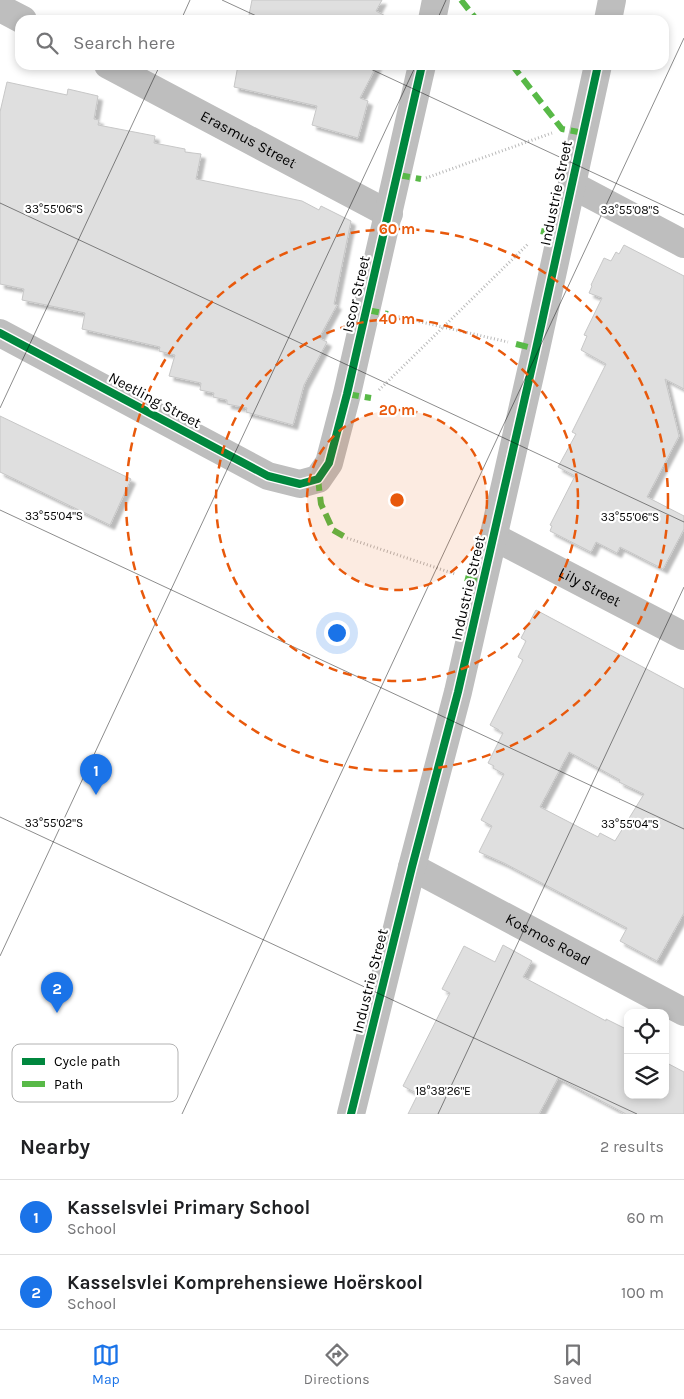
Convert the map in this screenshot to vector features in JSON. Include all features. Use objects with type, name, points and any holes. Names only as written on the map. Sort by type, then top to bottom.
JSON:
[{"type":"street","points":[[433,15],[436,0]]},
{"type":"street","points":[[609,15],[612,0]]},
{"type":"street","points":[[0,8],[15,16]]},
{"type":"street","name":"Erasmus Street","points":[[117,70],[389,214]]},
{"type":"street","name":"Iscor Street","points":[[300,484],[318,479],[329,463],[347,394],[421,70]]},
{"type":"street","name":"Industrie Street","points":[[351,1114],[412,867],[458,692],[597,70]]},
{"type":"street","points":[[572,185],[684,244]]},
{"type":"street","name":"Neetling Street","points":[[0,333],[268,476],[300,484]]},
{"type":"street","name":"Lily Street","points":[[494,537],[684,636]]},
{"type":"street","name":"Kosmos Road","points":[[412,867],[684,1012]]},
{"type":"path","points":[[422,180],[553,132]]},
{"type":"path","points":[[378,392],[534,238]]},
{"type":"path","points":[[388,314],[516,344]]},
{"type":"path","points":[[347,538],[456,575]]},
{"type":"building","points":[[252,0],[382,0],[376,11],[384,15],[249,15]]},
{"type":"building","points":[[237,70],[374,70],[360,98],[368,101],[358,138],[312,125],[317,106],[234,87]]},
{"type":"building","points":[[7,82],[67,95],[68,89],[98,96],[94,119],[99,120],[98,125],[155,136],[154,143],[185,149],[185,152],[201,154],[196,179],[302,201],[319,210],[321,206],[351,221],[334,304],[337,305],[319,338],[327,342],[304,385],[293,425],[246,412],[247,408],[227,404],[227,400],[213,397],[214,393],[200,390],[201,383],[169,376],[175,355],[159,351],[160,347],[82,329],[85,313],[22,300],[24,289],[0,284],[0,112]]},
{"type":"building","points":[[624,245],[684,276],[684,389],[665,379],[679,436],[647,497],[684,516],[684,529],[663,569],[620,547],[617,553],[596,542],[591,552],[550,531],[552,526],[550,525],[575,476],[558,467],[576,434],[572,432],[606,364],[581,350],[587,336],[584,335],[602,298],[589,293],[591,285],[604,258],[611,261],[616,252],[619,254]]},
{"type":"building","points":[[0,416],[131,479],[110,525],[0,472]]},
{"type":"building","points":[[536,610],[684,689],[684,913],[657,961],[620,941],[627,928],[504,863],[479,852],[492,826],[481,820],[504,774],[488,763],[503,733],[490,725],[523,660],[518,657],[526,641],[521,638]],"holes":[[[569,752],[620,780],[619,782],[644,794],[615,841],[600,833],[598,837],[540,807]]]},
{"type":"building","points":[[503,945],[532,961],[523,977],[606,1021],[606,1019],[624,1028],[624,1099],[669,1099],[669,1064],[684,1072],[684,1114],[626,1114],[558,1078],[539,1114],[408,1114],[418,1094],[403,1086],[450,993],[442,989],[464,946],[495,962]]},
{"type":"marked path","points":[[461,0],[473,15]]},
{"type":"marked path","points":[[516,70],[562,129],[584,133]]},
{"type":"marked path","points":[[398,175],[421,179]]},
{"type":"marked path","points":[[541,231],[561,236]]},
{"type":"marked path","points":[[367,310],[388,314]]},
{"type":"marked path","points":[[516,344],[536,349]]},
{"type":"marked path","points":[[347,394],[371,398]]},
{"type":"marked path","points":[[318,479],[321,504],[333,530],[347,538]]},
{"type":"marked path","points":[[465,578],[483,583]]},
{"type":"cycle path","points":[[0,333],[268,476],[300,484],[318,479],[329,463],[347,394],[421,70]]},
{"type":"cycle path","points":[[351,1114],[412,867],[458,692],[597,70]]},
{"type":"place","name":"Kasselsvlei Primary School","points":[[96,795]]},
{"type":"place","name":"Kasselsvlei Komprehensiewe Hoërskool","points":[[57,1013]]}]
